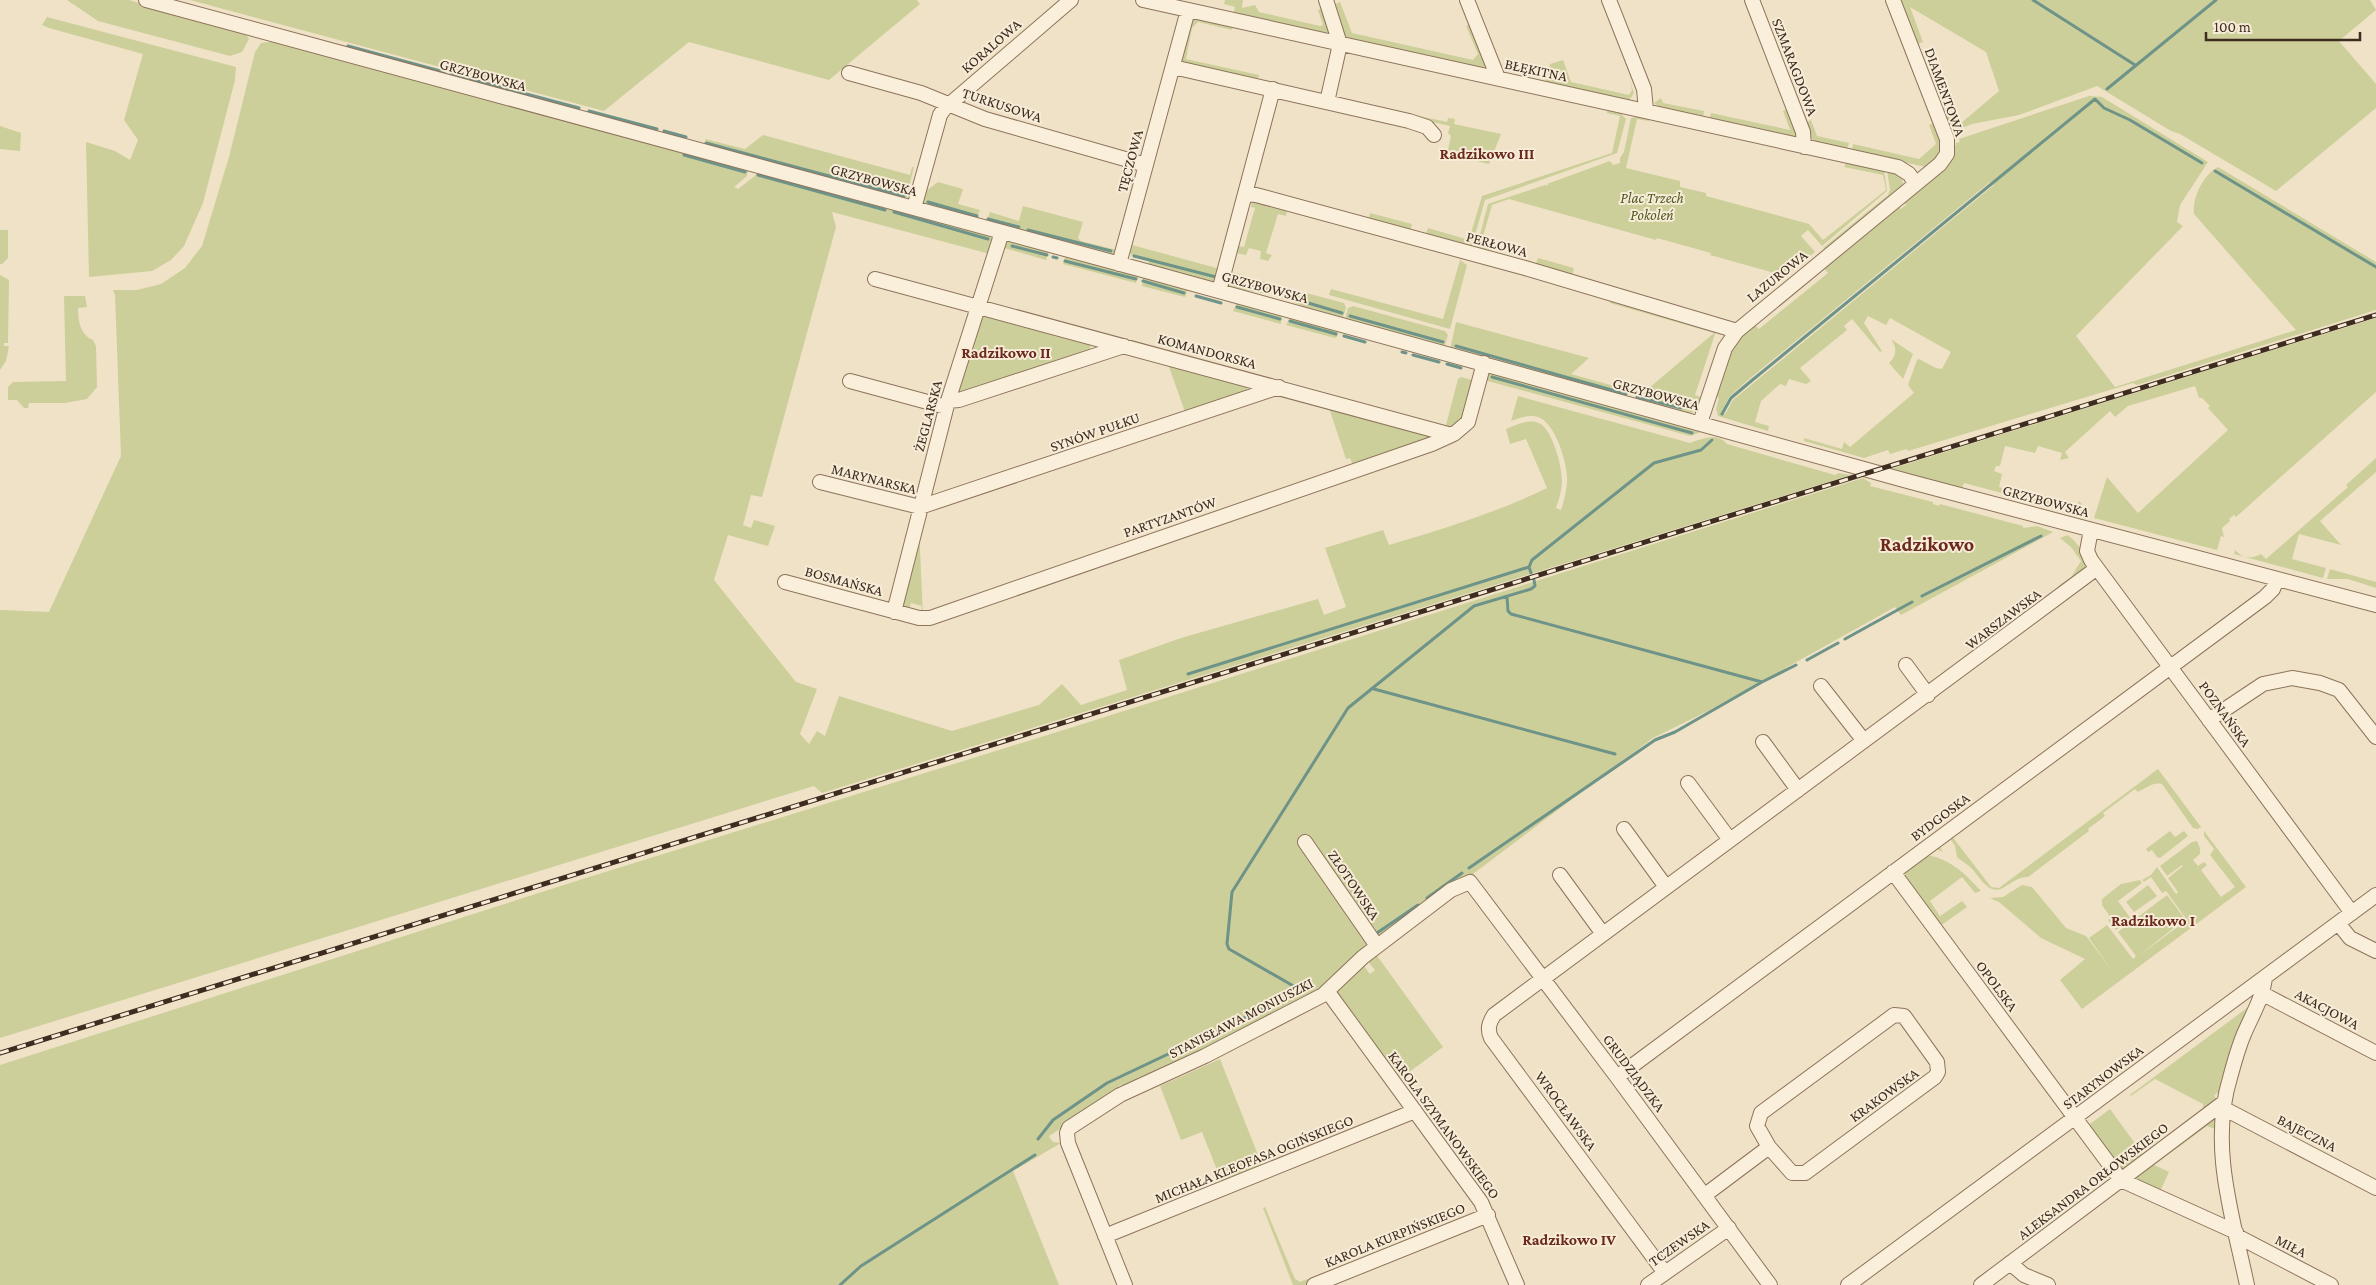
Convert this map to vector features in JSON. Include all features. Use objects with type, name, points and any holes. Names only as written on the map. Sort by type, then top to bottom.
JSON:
[{"type":"street","name":"GRZYBOWSKA","points":[[146,0],[2091,530],[2376,605]]},
{"type":"street","name":"KORALOWA","points":[[914,208],[940,115],[949,105],[1071,0]]},
{"type":"street","name":"BŁĘKITNA","points":[[1143,0],[1898,167],[1909,174],[1916,184]]},
{"type":"street","points":[[1326,0],[1340,44],[1327,102]]},
{"type":"street","points":[[1467,0],[1498,78]]},
{"type":"street","points":[[1610,0],[1644,89],[1646,110]]},
{"type":"street","name":"SZMARAGDOWA","points":[[1752,0],[1803,132],[1804,147]]},
{"type":"street","name":"DIAMENTOWA","points":[[1893,0],[1948,144],[1945,158],[1916,184]]},
{"type":"street","name":"TĘCZOWA","points":[[1119,264],[1188,10]]},
{"type":"street","points":[[1173,67],[1409,121],[1427,127],[1434,135]]},
{"type":"street","name":"TURKUSOWA","points":[[849,73],[921,94],[985,120],[1146,165]]},
{"type":"street","points":[[1219,291],[1247,194],[1245,189],[1274,89]]},
{"type":"street","name":"LAZUROWA","points":[[1700,423],[1725,348],[1737,331],[1916,184]]},
{"type":"street","name":"PERŁOWA","points":[[1247,194],[1516,266],[1737,331]]},
{"type":"street","name":"ŻEGLARSKA","points":[[894,612],[947,404],[1002,232]]},
{"type":"street","name":"KOMANDORSKA","points":[[875,279],[1454,434]]},
{"type":"street","points":[[850,381],[947,404],[1124,346]]},
{"type":"street","points":[[1454,434],[1468,422],[1484,364]]},
{"type":"street","name":"SYNÓW PUŁKU","points":[[920,507],[1279,387]]},
{"type":"street","name":"PARTYZANTÓW","points":[[894,612],[919,618],[930,618],[1432,444],[1454,434]]},
{"type":"street","name":"MARYNARSKA","points":[[820,482],[920,507]]},
{"type":"street","name":"POZNAŃSKA","points":[[2091,530],[2087,551],[2097,568],[2352,913]]},
{"type":"street","name":"WARSZAWSKA","points":[[1543,979],[2097,568]]},
{"type":"street","name":"BYDGOSKA","points":[[1617,1077],[2265,597],[2274,589],[2277,579]]},
{"type":"street","name":"BOSMAŃSKA","points":[[786,582],[894,612]]},
{"type":"street","points":[[1906,665],[1928,695]]},
{"type":"street","points":[[2209,720],[2263,684],[2292,678],[2320,683],[2339,690],[2376,737]]},
{"type":"street","points":[[1821,686],[1864,741]]},
{"type":"street","points":[[1763,742],[1798,790]]},
{"type":"street","points":[[1688,783],[1730,840]]},
{"type":"street","points":[[1624,829],[1666,887]]},
{"type":"street","name":"ZŁOTOWSKA","points":[[1304,842],[1377,946]]},
{"type":"street","name":"OPOLSKA","points":[[1893,872],[2121,1180]]},
{"type":"street","points":[[1560,875],[1603,934]]},
{"type":"street","name":"STANISŁAWA MONIUSZKI","points":[[1105,1236],[1067,1135],[1069,1128],[1120,1095],[1205,1056],[1328,992],[1350,967],[1377,946],[1451,890],[1470,882]]},
{"type":"street","name":"GRUDZIĄDZKA","points":[[1470,882],[1705,1195],[1770,1285]]},
{"type":"street","name":"STARYNOWSKA","points":[[1848,1285],[2376,895]]},
{"type":"street","points":[[2338,923],[2350,938],[2376,951]]},
{"type":"street","points":[[2248,1285],[2224,1170],[2221,1130],[2223,1106],[2244,1036],[2263,994],[2265,977]]},
{"type":"street","name":"WROCŁAWSKA","points":[[1543,979],[1494,1015],[1489,1022],[1488,1031],[1491,1038],[1665,1273]]},
{"type":"street","name":"KAROLA SZYMANOWSKIEGO","points":[[1328,992],[1471,1188],[1488,1215],[1517,1285]]},
{"type":"street","name":"AKACJOWA","points":[[2263,994],[2376,1053]]},
{"type":"street","name":"KRAKOWSKA","points":[[1894,1015],[1904,1016],[1937,1062],[1938,1072],[1935,1077],[1805,1173],[1792,1173],[1769,1146],[1757,1126],[1761,1113],[1894,1015]]},
{"type":"street","name":"ALEKSANDRA ORŁOWSKIEGO","points":[[1980,1285],[2223,1106]]},
{"type":"street","name":"BAJECZNA","points":[[2223,1106],[2376,1188]]},
{"type":"street","name":"MICHAŁA KLEOFASA OGIŃSKIEGO","points":[[1105,1236],[1415,1112]]},
{"type":"street","points":[[1705,1195],[1769,1146]]},
{"type":"street","name":"MIŁA","points":[[2121,1180],[2236,1234],[2331,1285]]},
{"type":"street","name":"KAROLA KURPIŃSKIEGO","points":[[1314,1285],[1488,1215]]},
{"type":"street","name":"TCZEWSKA","points":[[1648,1285],[1729,1228]]},
{"type":"street","points":[[1105,1236],[1125,1285]]},
{"type":"street","points":[[2010,1263],[2024,1275],[2048,1285]]},
{"type":"green space","points":[[67,0],[129,0],[246,34],[249,39],[242,52],[230,56],[98,21]]},
{"type":"green space","points":[[190,0],[917,0],[920,4],[829,80],[689,42],[604,111]]},
{"type":"green space","points":[[1225,0],[1243,0],[1242,8],[1255,5],[1259,12],[1320,26],[1323,25],[1318,10],[1323,8],[1329,31],[1323,35],[1233,16],[1235,7],[1224,4]]},
{"type":"green space","points":[[1899,0],[2370,0],[2376,10],[2339,41],[2376,84],[2376,108],[2276,191],[2097,86],[2019,115],[1972,124],[1954,131],[1944,118],[1950,116],[1952,122],[1960,124],[1999,91],[1986,52],[1910,7],[1923,42],[1915,45]]},
{"type":"green space","points":[[1340,2],[1352,33],[1473,60],[1478,54],[1466,26],[1472,23],[1486,64],[1482,69],[1347,39],[1333,5]]},
{"type":"green space","points":[[47,17],[236,67],[235,80],[203,203],[184,246],[171,260],[152,271],[89,277],[86,142],[115,151],[130,160],[138,140],[124,120],[143,54],[49,28],[42,25]]},
{"type":"green space","points":[[1194,18],[1233,25],[1232,30],[1198,22],[1192,28],[1186,59],[1259,75],[1258,79],[1182,62],[1180,57]]},
{"type":"green space","points":[[278,41],[748,170],[747,176],[734,187],[738,189],[761,171],[991,236],[993,240],[990,254],[832,212],[836,227],[762,497],[751,495],[743,525],[751,528],[754,520],[775,526],[768,546],[728,535],[714,580],[796,682],[817,689],[800,734],[809,744],[817,731],[825,736],[839,696],[952,731],[1039,705],[1062,684],[1081,705],[1127,690],[1119,660],[1181,638],[1318,599],[1324,615],[1346,607],[1325,548],[1383,530],[1389,545],[1488,513],[1547,488],[1526,439],[1510,444],[1506,429],[1520,423],[1536,422],[1547,430],[1551,438],[1562,474],[1556,508],[1561,510],[1565,496],[1567,475],[1560,445],[1550,427],[1538,417],[1528,416],[1511,421],[1518,396],[1690,443],[1714,437],[1723,440],[1727,444],[1835,475],[1838,473],[1851,475],[822,793],[814,786],[0,1038],[0,610],[49,612],[121,456],[115,295],[113,290],[137,290],[161,284],[185,268],[202,246],[229,157],[255,52],[261,43]]},
{"type":"green space","points":[[1563,60],[1571,82],[1629,95],[1632,90],[1629,79],[1634,93],[1628,102],[1545,84],[1546,77],[1539,75],[1547,76],[1550,64]]},
{"type":"green space","points":[[2089,96],[2102,97],[2208,162],[2180,205],[2177,222],[2183,226],[2076,336],[2115,387],[2296,330],[2194,214],[2195,201],[2203,181],[2218,167],[2376,262],[2376,310],[2137,385],[2133,383],[1908,451],[1907,449],[1890,454],[1888,450],[1864,458],[1804,441],[1804,438],[1842,449],[1844,442],[1850,447],[1914,393],[1908,385],[1917,360],[1919,359],[1942,369],[1951,352],[1890,318],[1886,325],[1868,316],[1864,323],[1882,351],[1880,352],[1852,319],[1844,326],[1847,330],[1800,368],[1811,381],[1806,384],[1789,379],[1786,386],[1780,384],[1761,401],[1755,422],[1769,426],[1768,431],[1718,416],[1716,409],[1719,398],[1714,396],[1730,347],[1753,323],[1759,329],[1828,273],[1822,266],[1898,205],[1901,209],[1906,205],[1903,201],[1956,143],[1960,142],[1959,139]],"holes":[[[1990,182],[1994,185],[1733,400],[1725,414],[1721,413],[1729,397],[1748,380]]]},
{"type":"green space","points":[[1661,98],[1663,103],[1704,111],[1703,118],[1663,109],[1654,103]]},
{"type":"green space","points":[[1365,104],[1447,122],[1448,118],[1455,119],[1454,124],[1501,134],[1489,164],[1447,154],[1451,136],[1448,133],[1450,126],[1366,107]]},
{"type":"green space","points":[[1608,107],[1622,110],[1622,115],[1626,119],[1617,153],[1485,200],[1471,249],[1425,236],[1428,228],[1469,240],[1482,196],[1612,153],[1620,116],[1607,113]]},
{"type":"green space","points":[[1788,108],[1798,134],[1795,138],[1709,120],[1711,113],[1790,130],[1783,111]]},
{"type":"green space","name":"Plac Trzech Pokoleń","points":[[1638,113],[1650,116],[1649,121],[1637,119],[1626,168],[1680,181],[1680,187],[1706,193],[1706,196],[1809,224],[1823,240],[1886,190],[1883,175],[1844,167],[1847,161],[1884,170],[1887,191],[1822,246],[1808,230],[1801,236],[1815,252],[1786,275],[1783,274],[1785,276],[1782,280],[1780,279],[1782,275],[1710,255],[1711,253],[1657,238],[1656,240],[1509,199],[1492,205],[1482,240],[1484,243],[1491,245],[1488,254],[1476,250],[1488,204],[1545,185],[1549,186],[1547,184],[1610,161],[1613,165],[1620,163],[1631,118],[1637,117]]},
{"type":"green space","points":[[1811,120],[1817,136],[1849,143],[1847,149],[1826,146],[1815,142],[1807,132],[1804,124]]},
{"type":"green space","points":[[1936,122],[1944,146],[1938,160],[1926,167],[1852,151],[1853,144],[1919,159],[1936,144],[1929,125]]},
{"type":"green space","points":[[0,126],[21,133],[20,151],[0,149]]},
{"type":"green space","points":[[763,135],[910,175],[912,167],[914,167],[909,187],[914,188],[911,196],[903,199],[708,147],[705,139],[745,149]]},
{"type":"green space","points":[[1887,170],[1900,175],[1904,186],[1826,251],[1823,248],[1888,195],[1890,190]]},
{"type":"green space","points":[[938,182],[963,189],[958,204],[980,210],[977,218],[974,219],[924,204],[922,200],[923,190],[926,191]]},
{"type":"green space","points":[[1252,200],[1266,202],[1265,206],[1272,208],[1274,204],[1287,210],[1286,216],[1278,214],[1266,253],[1272,255],[1268,261],[1260,259],[1261,251],[1249,248],[1246,255],[1236,253],[1236,246],[1244,247],[1255,208],[1251,207]]},
{"type":"green space","points":[[1023,206],[1083,222],[1078,238],[1081,241],[1117,250],[1116,253],[1111,255],[989,223],[987,220],[990,212],[1019,221]]},
{"type":"green space","points":[[1370,213],[1412,224],[1410,232],[1368,221]]},
{"type":"green space","points":[[0,230],[8,230],[8,258],[2,264],[0,264]]},
{"type":"green space","points":[[1010,240],[1049,249],[1046,260],[1001,247],[1003,243]]},
{"type":"green space","points":[[1132,245],[1220,269],[1216,281],[1209,283],[1148,266],[1149,261],[1132,256],[1130,253]]},
{"type":"green space","points":[[1066,254],[1139,274],[1136,283],[1063,264]]},
{"type":"green space","points":[[1538,258],[1574,268],[1572,277],[1535,266]]},
{"type":"green space","points":[[1460,260],[1467,265],[1450,329],[1329,295],[1331,289],[1443,319]]},
{"type":"green space","points":[[1229,271],[1266,282],[1270,289],[1269,294],[1229,288],[1227,286]]},
{"type":"green space","points":[[0,275],[9,280],[8,343],[4,343],[4,346],[9,346],[6,361],[0,370]]},
{"type":"green space","points":[[1144,275],[1188,289],[1185,297],[1142,286]]},
{"type":"green space","points":[[1295,290],[1344,303],[1346,308],[1342,320],[1317,313],[1287,299],[1288,293]]},
{"type":"green space","points":[[64,296],[85,296],[87,307],[78,308],[79,317],[85,335],[93,340],[96,346],[97,387],[87,399],[65,403],[29,403],[28,408],[24,408],[17,400],[8,400],[8,387],[13,382],[66,381]]},
{"type":"green space","points":[[1612,297],[1716,331],[1695,395],[1703,398],[1698,409],[1689,414],[1638,401],[1635,392],[1642,394],[1714,333],[1610,303]]},
{"type":"green space","points":[[1238,300],[1282,312],[1281,324],[1233,311]]},
{"type":"green space","points":[[1353,306],[1445,331],[1448,335],[1444,348],[1345,319],[1348,308]]},
{"type":"green space","points":[[979,314],[1091,342],[1090,351],[961,395],[957,393],[971,340],[975,341],[977,335],[973,333]]},
{"type":"green space","points":[[1292,315],[1339,328],[1337,337],[1286,325]]},
{"type":"green space","points":[[2376,318],[2376,392],[2236,517],[2234,515],[2229,519],[2230,521],[2222,528],[2224,537],[2221,536],[2217,550],[2094,518],[2107,477],[2138,513],[2228,430],[2208,408],[2210,406],[2202,398],[2199,398],[2195,386],[2128,406],[2115,417],[2110,411],[2065,452],[2069,458],[2060,460],[2062,453],[2038,446],[2035,453],[2005,446],[2000,466],[1996,466],[1994,471],[2002,474],[1999,487],[2076,508],[2079,501],[2082,504],[2078,513],[1964,483],[1962,488],[1887,470]]},
{"type":"green space","points":[[1456,322],[1589,358],[1571,374],[1629,390],[1624,396],[1450,350]]},
{"type":"green space","points":[[1891,339],[1913,354],[1903,379],[1889,363],[1894,357],[1895,351]]},
{"type":"green space","points":[[1167,361],[1247,387],[1247,390],[1185,412]]},
{"type":"green space","points":[[1494,372],[1707,430],[1690,436],[1484,380],[1486,375]]},
{"type":"green space","points":[[1461,377],[1472,380],[1465,417],[1458,427],[1445,429],[1458,379]]},
{"type":"green space","points":[[1328,405],[1429,433],[1432,437],[1353,465],[1350,458],[1346,459]]},
{"type":"green space","points":[[2376,458],[2376,472],[2320,521],[2341,545],[2299,534],[2292,559],[2326,568],[2323,578],[2234,554],[2235,550],[2247,557],[2261,554],[2266,559],[2348,487],[2346,485]]},
{"type":"green space","points":[[1863,478],[1871,483],[1870,486],[1933,502],[1933,504],[1939,506],[1940,504],[2023,526],[2023,528],[2037,526],[2053,532],[1901,615],[1895,607],[1712,709],[1653,738],[1302,1003],[1134,1083],[1118,1086],[1120,1091],[1049,1136],[1053,1142],[1061,1143],[1013,1171],[1059,1285],[0,1285],[0,1065],[589,877],[1070,728]]},
{"type":"green space","points":[[919,529],[923,614],[921,612],[922,606],[911,603],[909,610],[903,607],[901,603]]},
{"type":"green space","points":[[2068,535],[2082,551],[2086,560],[2086,566],[2085,571],[2062,591],[2058,586],[2071,577],[2081,561],[2071,547],[2060,538]]},
{"type":"green space","points":[[2330,569],[2376,582],[2376,588],[2348,579],[2327,579]]},
{"type":"green space","points":[[2158,769],[2201,827],[2198,829],[2193,828],[2162,784],[2156,784],[2138,792],[2135,789],[2103,813],[2105,816],[2088,829],[2089,831],[2028,877],[2018,879],[1998,890],[1988,887],[1984,884],[1970,867],[1957,857],[1955,846],[1951,840],[1940,847],[1943,852],[1936,849],[1951,835],[1991,887],[1999,888]]},
{"type":"green space","points":[[2170,831],[2175,837],[2184,831],[2188,836],[2160,858],[2152,850],[2148,852],[2146,849]]},
{"type":"green space","points":[[2204,831],[2246,887],[2082,1009],[2060,980],[2085,959],[2041,938],[1999,902],[1990,898],[2003,897],[2022,885],[2032,887],[2066,928],[2086,936],[2114,973],[2089,938],[2107,925],[2133,959],[2136,956],[2118,932],[2167,895],[2185,919],[2137,957],[2187,920],[2166,891],[2162,893],[2151,877],[2144,882],[2142,880],[2151,875],[2157,867],[2176,894],[2178,892],[2168,878],[2183,866],[2167,876],[2160,866],[2192,842],[2197,841],[2200,848],[2200,854],[2193,860],[2198,866],[2204,862],[2207,865],[2201,870],[2221,897],[2235,887],[2210,855],[2214,849],[2204,836]]},
{"type":"green space","points":[[1925,855],[1933,856],[1949,863],[1970,879],[1981,891],[1975,893],[1962,877],[1930,901],[1940,916],[1962,901],[1967,907],[1943,924],[1935,923],[1905,878],[1905,871]]},
{"type":"green space","points":[[2140,880],[2142,883],[2118,901],[2131,919],[2116,930],[2108,920],[2111,918],[2102,905],[2102,899],[2121,884]]},
{"type":"green space","points":[[2148,885],[2157,896],[2134,912],[2126,902]]},
{"type":"green space","points":[[1375,953],[1443,1047],[1400,1079],[1338,999],[1338,986],[1364,966],[1370,974],[1375,970],[1368,962],[1369,956]]},
{"type":"green space","points":[[2255,1002],[2221,1094],[2218,1092],[2214,1096],[2217,1099],[2203,1110],[2203,1104],[2155,1079],[2130,1095]]},
{"type":"green space","points":[[1220,1059],[1262,1165],[1269,1162],[1271,1166],[1223,1185],[1202,1132],[1181,1140],[1160,1086]]},
{"type":"green space","points":[[2110,1109],[2145,1157],[2126,1172],[2120,1171],[2086,1127]]},
{"type":"green space","points":[[2216,1114],[2229,1222],[2223,1219],[2226,1216],[2217,1170],[2215,1129],[2207,1126],[2154,1165],[2169,1172],[2159,1194],[2132,1182],[2132,1177]]},
{"type":"green space","points":[[1265,1207],[1295,1279],[1300,1282],[1378,1251],[1380,1255],[1305,1285],[1293,1285],[1263,1208]]},
{"type":"waterway","points":[[2033,0],[2135,65]]},
{"type":"waterway","points":[[2107,89],[2216,0]]},
{"type":"waterway","points":[[348,46],[444,72]]},
{"type":"waterway","points":[[451,74],[579,108]]},
{"type":"waterway","points":[[1722,414],[1731,398],[2095,99],[2104,108],[2130,120],[2202,163]]},
{"type":"waterway","points":[[589,111],[657,129]]},
{"type":"waterway","points":[[664,131],[686,137]]},
{"type":"waterway","points":[[706,143],[904,196]]},
{"type":"waterway","points":[[684,155],[745,172]]},
{"type":"waterway","points":[[2215,171],[2376,267]]},
{"type":"waterway","points":[[758,175],[885,210]]},
{"type":"waterway","points":[[928,202],[977,216]]},
{"type":"waterway","points":[[894,212],[988,239]]},
{"type":"waterway","points":[[988,219],[1019,227]]},
{"type":"waterway","points":[[1028,230],[1111,251]]},
{"type":"waterway","points":[[1012,246],[1047,255]]},
{"type":"waterway","points":[[1134,256],[1216,277]]},
{"type":"waterway","points":[[1053,257],[1057,258]]},
{"type":"waterway","points":[[1065,261],[1136,279]]},
{"type":"waterway","points":[[1228,280],[1268,291]]},
{"type":"waterway","points":[[1143,281],[1184,293]]},
{"type":"waterway","points":[[1196,296],[1221,303]]},
{"type":"waterway","points":[[1288,297],[1342,313]]},
{"type":"waterway","points":[[1237,307],[1280,319]]},
{"type":"waterway","points":[[1350,316],[1443,342]]},
{"type":"waterway","points":[[1290,321],[1336,334]]},
{"type":"waterway","points":[[1344,336],[1365,342]]},
{"type":"waterway","points":[[1456,346],[1626,394]]},
{"type":"waterway","points":[[1402,352],[1406,353]]},
{"type":"waterway","points":[[1413,355],[1439,362]]},
{"type":"waterway","points":[[1447,364],[1461,368]]},
{"type":"waterway","points":[[1492,377],[1692,433]]},
{"type":"waterway","points":[[1637,397],[1681,408]]},
{"type":"waterway","points":[[1531,573],[1529,567],[1532,560],[1654,463],[1701,450],[1712,440]]},
{"type":"waterway","points":[[1922,596],[2041,536]]},
{"type":"waterway","points":[[1188,674],[1529,567]]},
{"type":"waterway","points":[[1038,1139],[1053,1120],[1107,1083],[1297,993],[1299,990],[1297,988],[1229,949],[1227,944],[1232,892],[1348,708],[1474,606],[1531,589],[1535,586],[1534,580]]},
{"type":"waterway","points":[[1507,597],[1508,611],[1511,614],[1762,682],[1796,665]]},
{"type":"waterway","points":[[1845,639],[1912,602]]},
{"type":"waterway","points":[[1807,660],[1838,643]]},
{"type":"waterway","points":[[1469,868],[1655,740],[1675,732],[1762,682]]},
{"type":"waterway","points":[[1374,689],[1615,754]]},
{"type":"waterway","points":[[1427,898],[1462,873]]},
{"type":"waterway","points":[[1374,935],[1418,905]]},
{"type":"waterway","points":[[840,1285],[861,1266],[1035,1155]]},
{"type":"railway","points":[[0,1053],[2376,315]]},
{"type":"district","name":"Radzikowo III","points":[[1487,153]]},
{"type":"district","name":"Radzikowo II","points":[[1006,352]]},
{"type":"district","name":"Radzikowo","points":[[1927,544]]},
{"type":"district","name":"Radzikowo I","points":[[2153,920]]},
{"type":"district","name":"Radzikowo IV","points":[[1569,1239]]}]
